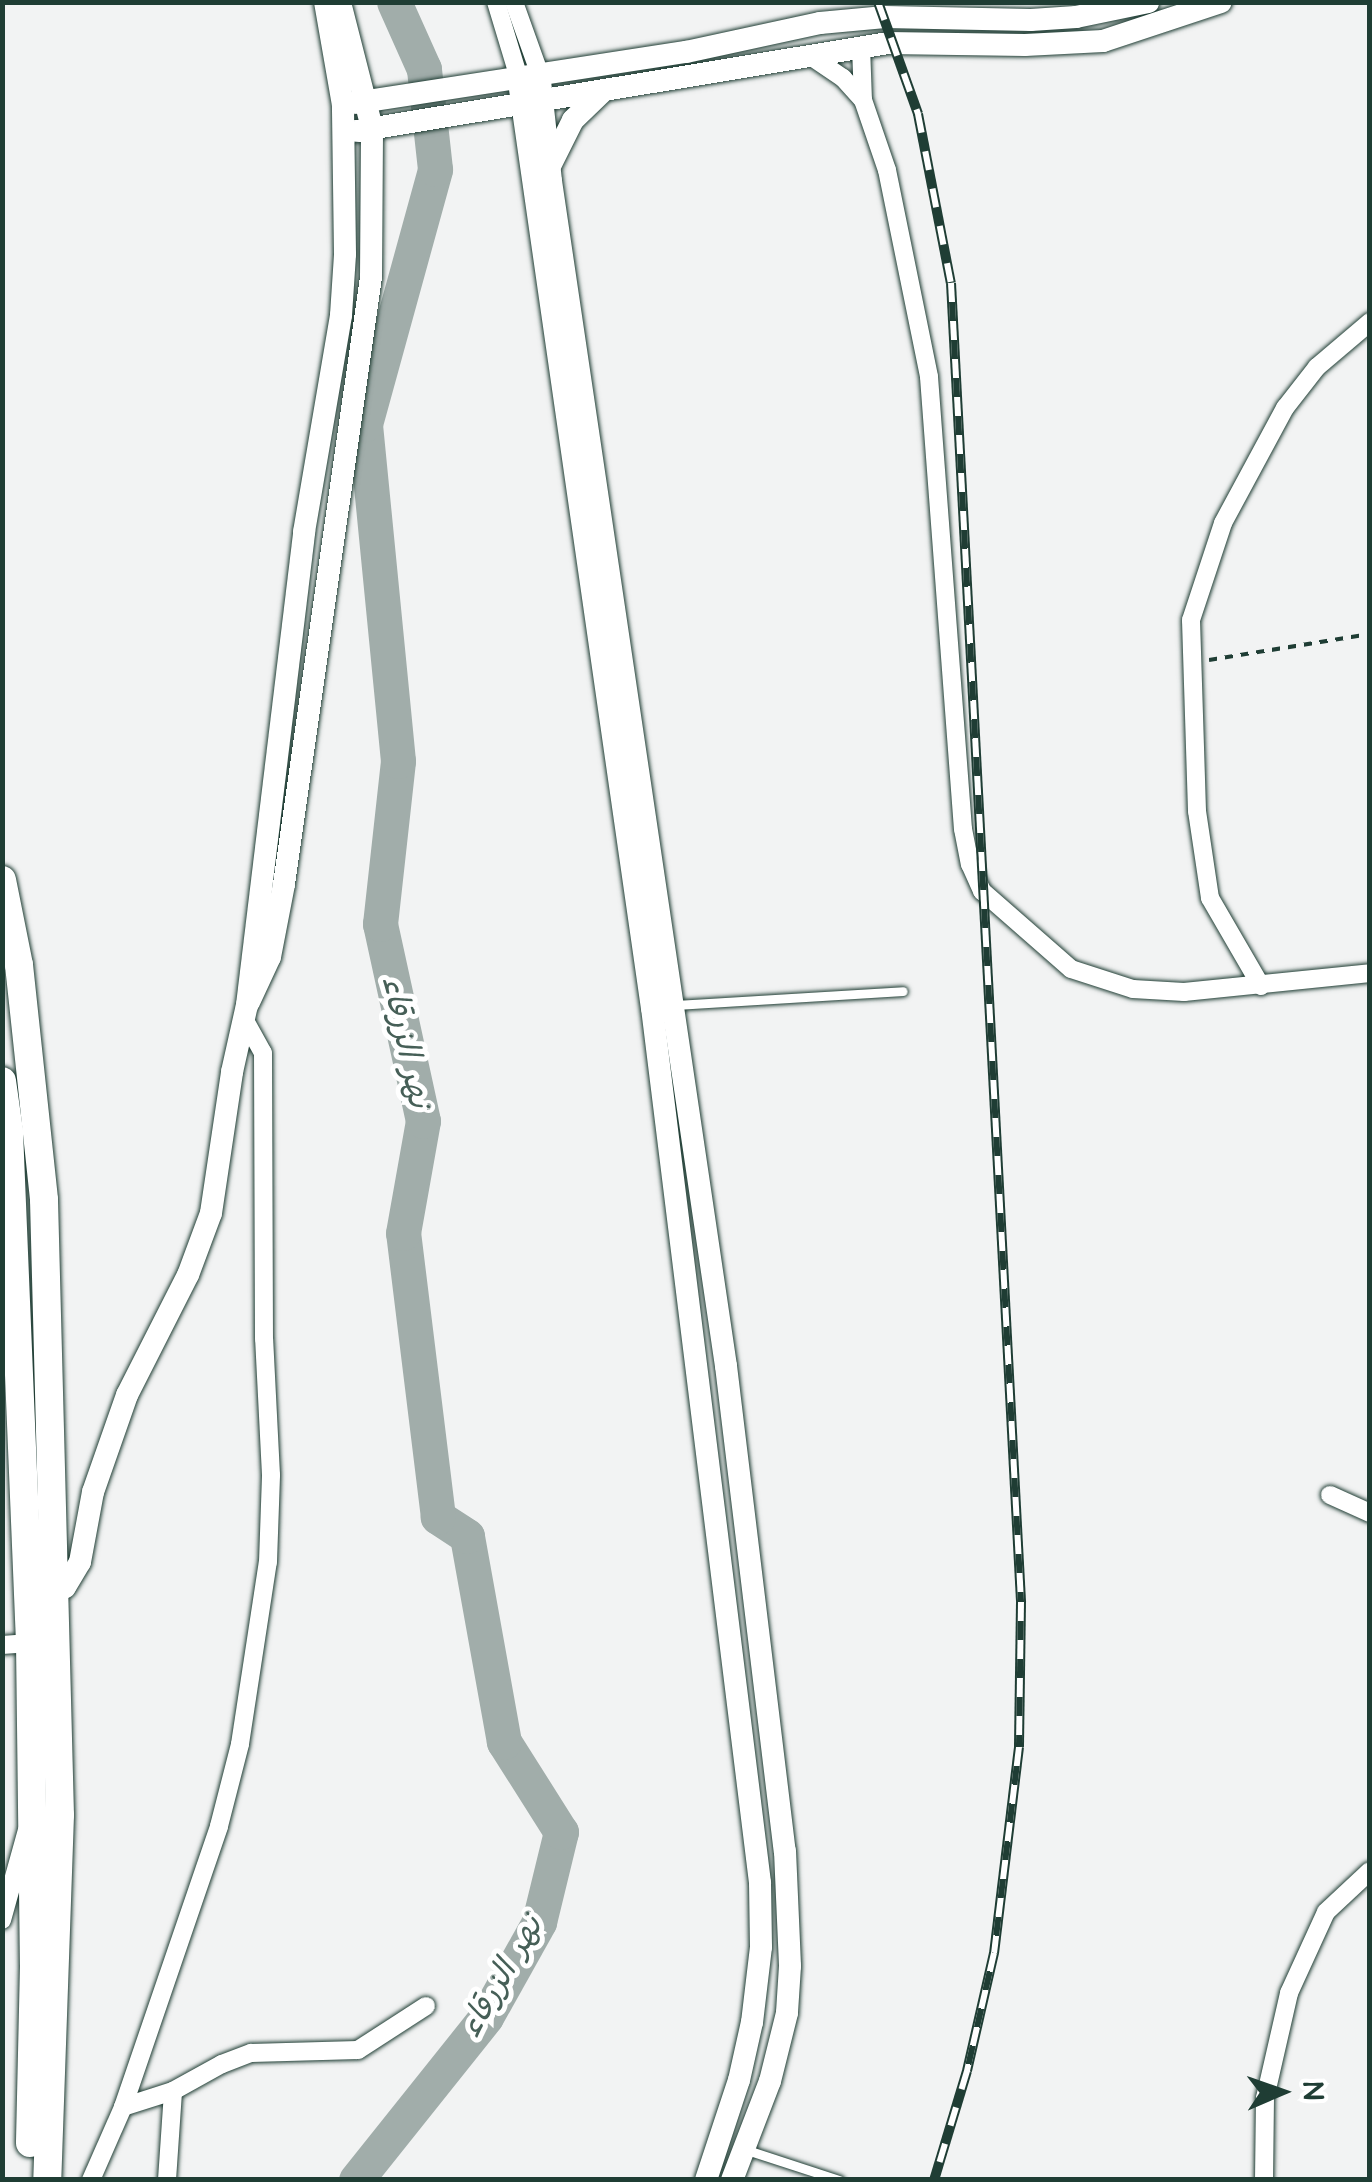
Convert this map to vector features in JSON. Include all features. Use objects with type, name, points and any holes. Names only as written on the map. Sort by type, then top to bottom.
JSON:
[{"type":"main road","points":[[2,880],[19,966],[38,1122],[50,1492],[40,1595],[46,1815],[47,2180]]},
{"type":"main road","points":[[2,1081],[13,1521],[40,1595],[16,1644],[46,1815],[28,2180]]},
{"type":"street","points":[[40,1595],[65,1587],[80,1562],[93,1492],[147,1348],[202,1245],[212,1213],[245,1012],[304,532],[340,314],[346,254],[343,105],[326,2]]},
{"type":"street","points":[[92,2180],[122,2107],[219,1826],[240,1744],[268,1562],[272,1475],[264,1340],[263,1052],[245,1012],[270,957],[284,884],[371,277],[369,100],[340,2]]},
{"type":"street","points":[[496,2],[528,74]]},
{"type":"street","points":[[514,2],[533,102],[662,1006],[726,1366],[785,1851],[790,1966],[782,2047],[732,2180]]},
{"type":"street","points":[[846,2],[881,18],[888,43]]},
{"type":"street","points":[[343,105],[686,52],[826,13],[881,18],[1031,20],[1148,2]]},
{"type":"street","points":[[344,134],[861,46],[1025,46],[1104,40],[1221,2]]},
{"type":"street","points":[[861,46],[863,100],[892,189],[929,376],[964,828],[970,864],[982,891],[1047,952],[1101,981],[1184,992],[1370,973]]},
{"type":"street","points":[[809,54],[843,78],[863,100]]},
{"type":"street","points":[[539,163],[566,128],[602,92]]},
{"type":"street","points":[[479,110],[512,132],[539,163]]},
{"type":"street","points":[[1261,986],[1210,898],[1197,811],[1191,620],[1224,522],[1285,408],[1317,367],[1370,322]]},
{"type":"street","points":[[662,1006],[760,1883],[761,1947],[752,2022],[706,2180]]},
{"type":"street","points":[[700,1371],[726,1366]]},
{"type":"street","points":[[50,1492],[66,1504],[76,1504],[93,1492]]},
{"type":"street","points":[[1330,1495],[1370,1513]]},
{"type":"street","points":[[2,1920],[17,1857],[46,1815]]},
{"type":"street","points":[[1264,2180],[1265,2098],[1290,1993],[1326,1912],[1370,1870]]},
{"type":"street","points":[[122,2107],[173,2091],[251,2053],[358,2050],[426,2006]]},
{"type":"street","points":[[167,2180],[173,2091]]},
{"type":"street","points":[[719,2143],[744,2149]]},
{"type":"lane","points":[[662,1006],[903,991]]},
{"type":"lane","points":[[744,2149],[839,2180]]},
{"type":"path","points":[[1190,663],[1370,634]]},
{"type":"waterway","name":"نهر الزرقاء","points":[[356,2180],[486,2017],[539,1922],[561,1832],[504,1742],[467,1536],[438,1517],[403,1233],[423,1121],[380,924],[398,761],[365,424],[435,169],[424,69],[394,2]]},
{"type":"railway","points":[[878,2],[918,114],[951,283],[1021,1602],[1019,1747],[994,1953],[967,2071],[934,2180]]}]
